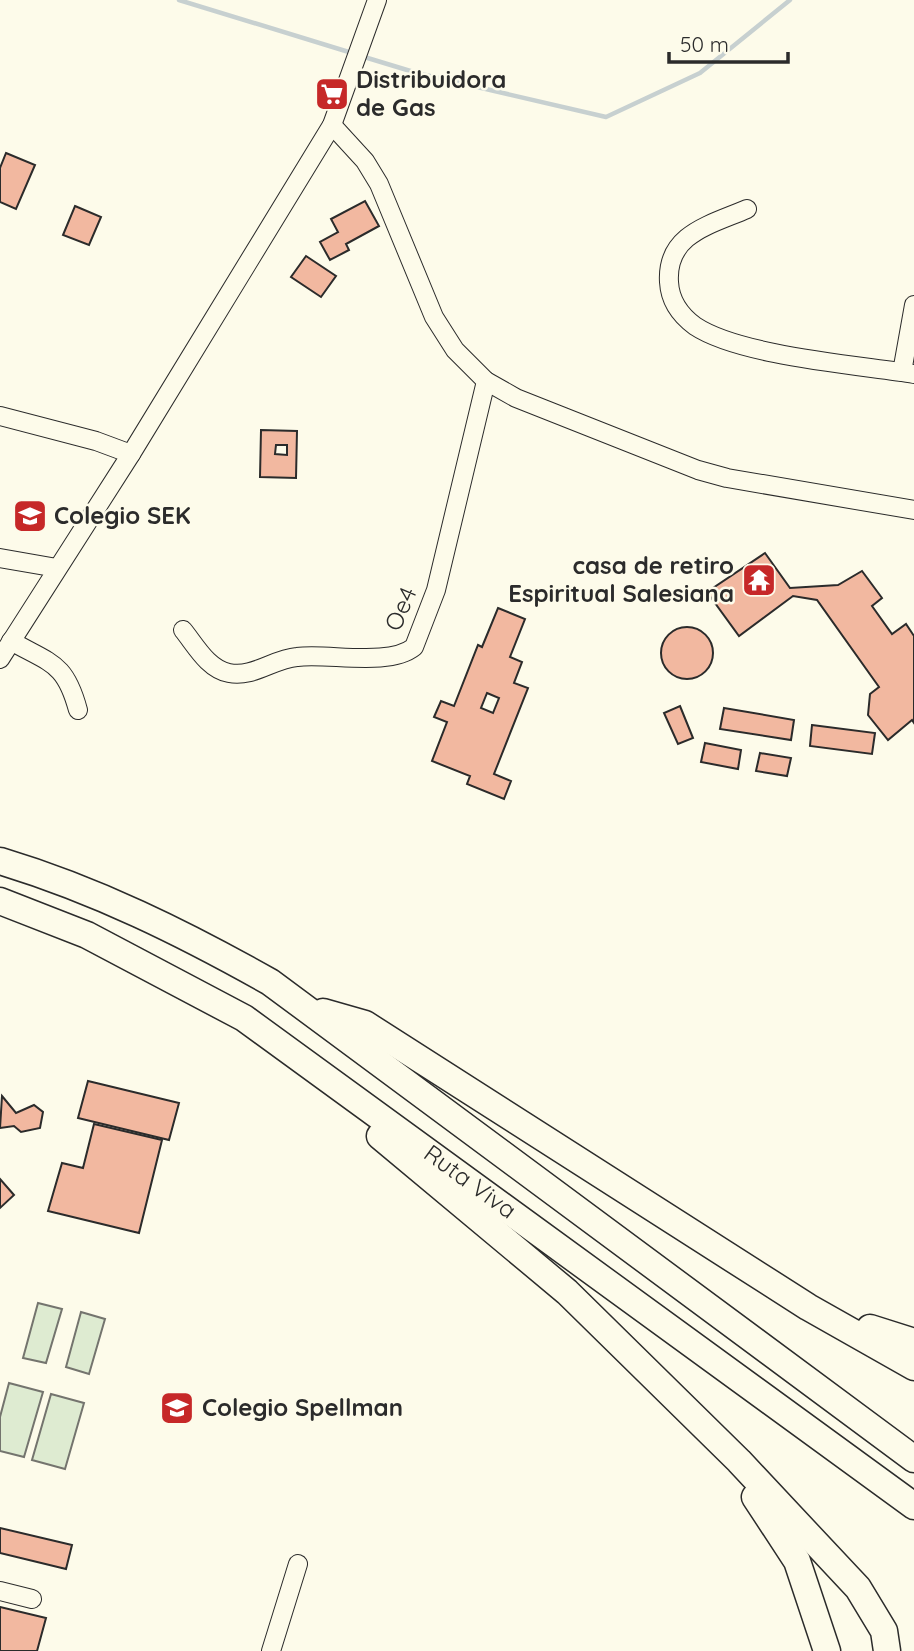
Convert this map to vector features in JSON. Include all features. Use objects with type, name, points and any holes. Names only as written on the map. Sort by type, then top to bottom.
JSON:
[{"type":"highway","name":"Ruta Viva","points":[[0,860],[103,896],[184,934],[270,982],[914,1459]]},
{"type":"highway","name":"Ruta Viva","points":[[0,901],[87,935],[244,1018],[914,1506]]},
{"type":"highway","points":[[163,976],[233,1032],[369,1127],[567,1292],[757,1479],[858,1588],[884,1631],[887,1651]]},
{"type":"highway","points":[[310,1010],[365,1024],[808,1307],[914,1367]]},
{"type":"highway","points":[[808,1307],[914,1342]]},
{"type":"highway","points":[[623,1346],[665,1400],[761,1503],[797,1561],[826,1640],[827,1651]]},
{"type":"street","points":[[78,710],[72,688],[62,671],[3,653],[131,454],[332,125],[377,0]]},
{"type":"street","points":[[332,125],[365,161],[379,184],[434,317],[455,350],[485,381],[516,398],[698,470],[727,478],[914,510]]},
{"type":"street","points":[[747,209],[692,232],[680,241],[671,256],[668,273],[670,294],[680,313],[697,327],[729,341],[773,351],[908,373],[914,305]]},
{"type":"street","name":"Oe4","points":[[183,630],[214,669],[231,674],[250,673],[270,662],[294,657],[395,657],[414,647],[436,590],[485,381]]},
{"type":"street","points":[[0,416],[96,441],[131,454]]},
{"type":"street","points":[[0,558],[57,568]]},
{"type":"street","points":[[271,1651],[298,1564]]},
{"type":"street","points":[[0,1591],[32,1599]]},
{"type":"green space","points":[[38,1303],[62,1309],[46,1363],[23,1358]]},
{"type":"green space","points":[[81,1312],[105,1319],[89,1374],[66,1367]]},
{"type":"green space","points":[[9,1383],[43,1392],[24,1457],[0,1451],[0,1417]]},
{"type":"green space","points":[[51,1394],[84,1403],[65,1469],[32,1460]]},
{"type":"building","points":[[6,153],[35,165],[16,209],[0,202],[0,168]]},
{"type":"building","points":[[365,201],[379,226],[346,244],[349,250],[330,260],[320,242],[338,232],[331,219]]},
{"type":"building","points":[[75,206],[101,217],[89,245],[63,235]]},
{"type":"building","points":[[306,256],[336,276],[321,297],[291,277]]},
{"type":"building","points":[[261,430],[297,431],[296,478],[260,477]],"holes":[[[276,445],[287,445],[287,455],[275,454]]]},
{"type":"building","points":[[765,553],[790,588],[838,585],[862,571],[882,598],[872,606],[892,634],[906,624],[914,636],[914,723],[912,720],[888,740],[868,715],[870,694],[879,687],[817,600],[793,596],[739,636],[707,592]]},
{"type":"building","points":[[498,608],[525,619],[510,657],[522,662],[514,683],[528,688],[494,774],[511,781],[504,799],[467,784],[470,776],[432,761],[447,722],[434,717],[441,701],[454,706],[478,645],[482,647]],"holes":[[[487,693],[499,698],[493,713],[481,708]]]},
{"type":"building","points":[[687,627],[697,629],[705,635],[711,643],[711,663],[705,671],[697,677],[687,679],[677,677],[669,671],[663,663],[661,653],[663,643],[669,635],[677,629]]},
{"type":"building","points":[[680,706],[693,738],[678,744],[664,713]]},
{"type":"building","points":[[724,708],[794,720],[791,740],[720,729]]},
{"type":"building","points":[[812,725],[875,733],[872,754],[810,746]]},
{"type":"building","points":[[705,743],[741,750],[738,769],[701,762]]},
{"type":"building","points":[[760,753],[791,758],[787,776],[756,771]]},
{"type":"building","points":[[88,1081],[179,1103],[169,1140],[78,1118]]},
{"type":"building","points":[[2,1096],[16,1113],[34,1105],[43,1112],[40,1128],[21,1132],[14,1126],[0,1128]]},
{"type":"building","points":[[94,1124],[162,1140],[139,1233],[48,1211],[62,1163],[83,1168]]},
{"type":"building","points":[[0,1179],[14,1195],[0,1208]]},
{"type":"building","points":[[0,1528],[72,1545],[66,1569],[0,1553]]},
{"type":"building","points":[[0,1607],[46,1618],[37,1651],[0,1651]]},
{"type":"waterway","points":[[179,0],[352,53]]},
{"type":"waterway","points":[[361,56],[417,73],[606,117],[700,73],[790,0]]},
{"type":"place","name":"Distribuidora de Gas","points":[[332,94]]},
{"type":"place","name":"Colegio SEK","points":[[30,516]]},
{"type":"place","name":"casa de retiro Espiritual Salesiana","points":[[759,580]]},
{"type":"place","name":"Colegio Spellman","points":[[177,1408]]}]
